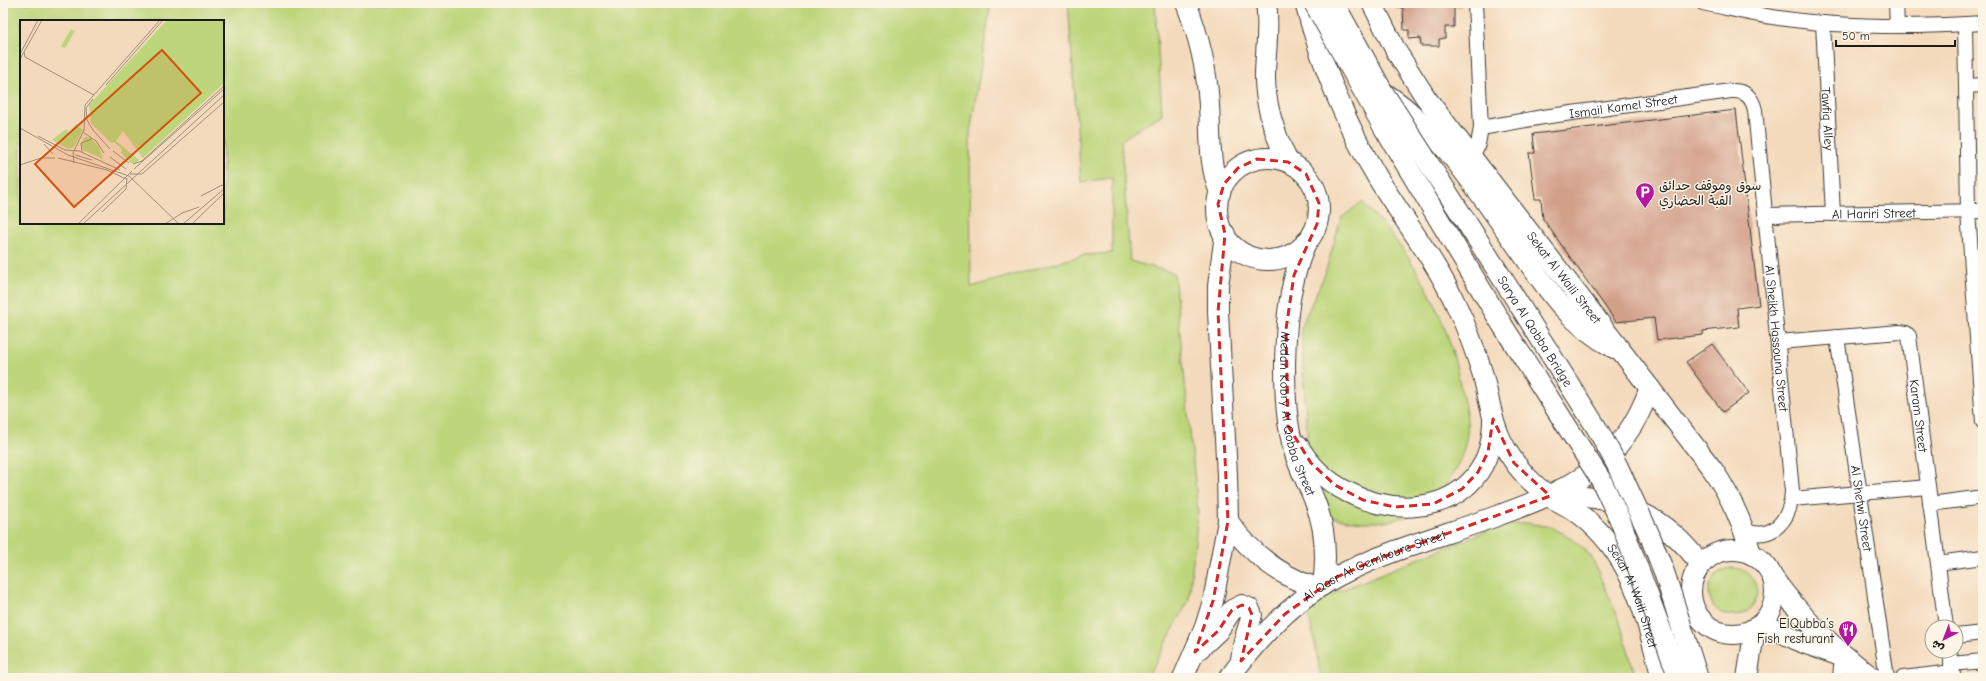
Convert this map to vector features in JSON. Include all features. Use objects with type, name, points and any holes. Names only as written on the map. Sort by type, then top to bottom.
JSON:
[{"type":"main road","points":[[1186,3],[1199,41],[1204,62],[1209,106],[1210,154],[1220,193],[1218,214],[1225,234],[1235,246],[1248,255],[1269,259],[1290,255],[1306,242],[1317,224],[1319,203],[1316,192],[1306,174],[1288,162],[1268,158],[1247,162],[1230,175],[1220,193]]},
{"type":"main road","points":[[1266,3],[1268,26],[1265,77],[1266,95],[1274,130],[1288,162]]},
{"type":"main road","points":[[1288,426],[1311,463],[1334,485],[1368,502],[1394,507],[1411,508],[1433,504],[1443,500],[1462,489],[1471,481],[1488,452],[1493,430],[1493,419],[1488,396],[1474,349],[1456,304],[1432,262],[1379,180],[1348,123],[1323,64],[1305,3]]},
{"type":"main road","name":"Sarya Al Qobba Bridge","points":[[1314,3],[1384,128],[1495,312],[1601,480],[1620,520],[1679,678]]},
{"type":"main road","name":"Sarya Al Qobba Bridge","points":[[1334,3],[1383,92],[1514,295],[1594,424],[1617,465],[1647,529],[1664,572],[1698,678]]},
{"type":"main road","name":"Sekat Al Waili Street","points":[[1372,3],[1409,73],[1444,122],[1724,486],[1744,530],[1751,554]]},
{"type":"main road","points":[[1383,92],[1416,119],[1452,158],[1562,308],[1590,334],[1623,353]]},
{"type":"main road","points":[[1183,678],[1195,652],[1213,601],[1228,521],[1218,312],[1220,260],[1225,234]]},
{"type":"main road","name":"Medan Kobry Al Qobba Street","points":[[1306,242],[1294,276],[1287,311],[1285,387],[1288,426],[1295,456],[1315,500],[1323,528],[1326,550],[1320,587]]},
{"type":"main road","name":"Al Qasr Al Gemhoure Street","points":[[1229,678],[1241,661],[1285,614],[1320,587],[1372,560],[1550,496],[1589,474],[1612,454],[1638,416],[1650,388]]},
{"type":"main road","name":"Sekat Al Waili Street","points":[[1493,419],[1498,434],[1514,463],[1532,483],[1581,515],[1608,540],[1619,555],[1636,587],[1662,678]]},
{"type":"main road","name":"Al Qasr Al Gemhoure Street","points":[[1550,496],[1597,498],[1628,506],[1669,530],[1692,552],[1701,565]]},
{"type":"main road","points":[[1228,521],[1239,537],[1266,563],[1299,582],[1320,587]]},
{"type":"main road","points":[[1773,578],[1775,586],[1774,602],[1770,613],[1759,625],[1738,634],[1720,632],[1704,622],[1698,616],[1694,608],[1691,590],[1693,581],[1701,565],[1712,556],[1724,551],[1733,550],[1751,554],[1760,560],[1805,619],[1842,656],[1873,678]]},
{"type":"main road","points":[[1195,652],[1218,631],[1232,610],[1242,605],[1249,608],[1252,615],[1244,641],[1241,661]]},
{"type":"main road","points":[[1759,625],[1801,642],[1842,656]]},
{"type":"main road","points":[[1747,678],[1759,625]]},
{"type":"street","points":[[1472,158],[1478,144],[1481,128],[1475,3]]},
{"type":"street","points":[[1703,3],[1765,10],[1823,23],[1896,26],[1983,23]]},
{"type":"street","points":[[1896,3],[1896,26]]},
{"type":"street","name":"Tawfiq Alley","points":[[1823,23],[1833,214]]},
{"type":"street","points":[[1965,24],[1968,212],[1978,295],[1982,421]]},
{"type":"street","points":[[1966,86],[1983,86]]},
{"type":"street","name":"Ismail Kamel Street","points":[[1481,128],[1543,117],[1731,91],[1746,94],[1754,104],[1755,110]]},
{"type":"street","name":"Al Sheikh Hassouna Street","points":[[1744,530],[1757,534],[1770,532],[1787,514],[1792,499],[1755,110]]},
{"type":"street","name":"Al Hariri Street","points":[[1765,215],[1983,211]]},
{"type":"street","name":"Karam Street","points":[[1778,342],[1902,332],[1909,336],[1945,619]]},
{"type":"street","name":"Al Shetwi Street","points":[[1837,338],[1887,678]]},
{"type":"street","points":[[1792,499],[1928,487]]},
{"type":"street","points":[[1930,504],[1976,498]]},
{"type":"street","points":[[1938,563],[1983,557]]},
{"type":"street","points":[[1964,635],[1983,633]]},
{"type":"street","points":[[1840,678],[1842,656]]},
{"type":"street","points":[[1903,678],[1983,660]]},
{"type":"highlighted area","points":[[1257,159],[1288,162],[1306,174],[1319,203],[1317,224],[1294,275],[1286,329],[1288,426],[1311,463],[1335,485],[1363,500],[1395,507],[1433,504],[1462,489],[1478,472],[1488,452],[1493,419],[1514,463],[1550,496],[1372,561],[1335,578],[1285,614],[1241,661],[1252,615],[1249,608],[1242,605],[1232,610],[1218,631],[1195,652],[1213,601],[1228,521],[1218,312],[1225,234],[1218,204],[1224,184],[1238,168]]},
{"type":"green space","points":[[3,3],[991,3],[970,133],[971,287],[1084,255],[1112,253],[1112,178],[1081,182],[1068,3],[1155,3],[1162,114],[1121,140],[1130,261],[1174,273],[1198,511],[1189,600],[1147,678],[3,678]]},
{"type":"green space","points":[[1362,202],[1398,244],[1413,265],[1438,311],[1455,361],[1465,405],[1467,423],[1467,434],[1460,460],[1446,484],[1435,498],[1412,514],[1399,519],[1371,522],[1330,516],[1310,487],[1301,327],[1325,274],[1341,218]]},
{"type":"green space","points":[[1526,523],[1551,527],[1573,539],[1591,556],[1619,619],[1636,678],[1321,678],[1313,633],[1305,605],[1501,525]]},
{"type":"green space","points":[[1728,568],[1738,568],[1747,572],[1753,578],[1756,583],[1756,601],[1747,612],[1738,616],[1728,616],[1719,612],[1713,606],[1709,597],[1709,587],[1713,578],[1719,572]]},
{"type":"building","points":[[1396,3],[1461,3],[1461,7],[1454,7],[1454,27],[1445,27],[1445,38],[1439,39],[1439,46],[1421,46],[1420,38],[1409,39],[1409,30],[1404,30],[1403,8],[1396,8]]},
{"type":"building","name":"سوق وموقف حدائق القبة الحضاري","points":[[1736,110],[1759,305],[1737,308],[1739,327],[1703,331],[1703,335],[1657,340],[1654,318],[1616,322],[1543,219],[1541,199],[1535,199],[1529,153],[1535,153],[1533,134]]},
{"type":"building","points":[[1712,344],[1749,393],[1723,412],[1686,362]]},
{"type":"place","name":"سوق وموقف حدائق القبة الحضاري","points":[[1645,209]]},
{"type":"place","name":"ElQubba’s Fish resturant","points":[[1848,647]]}]
